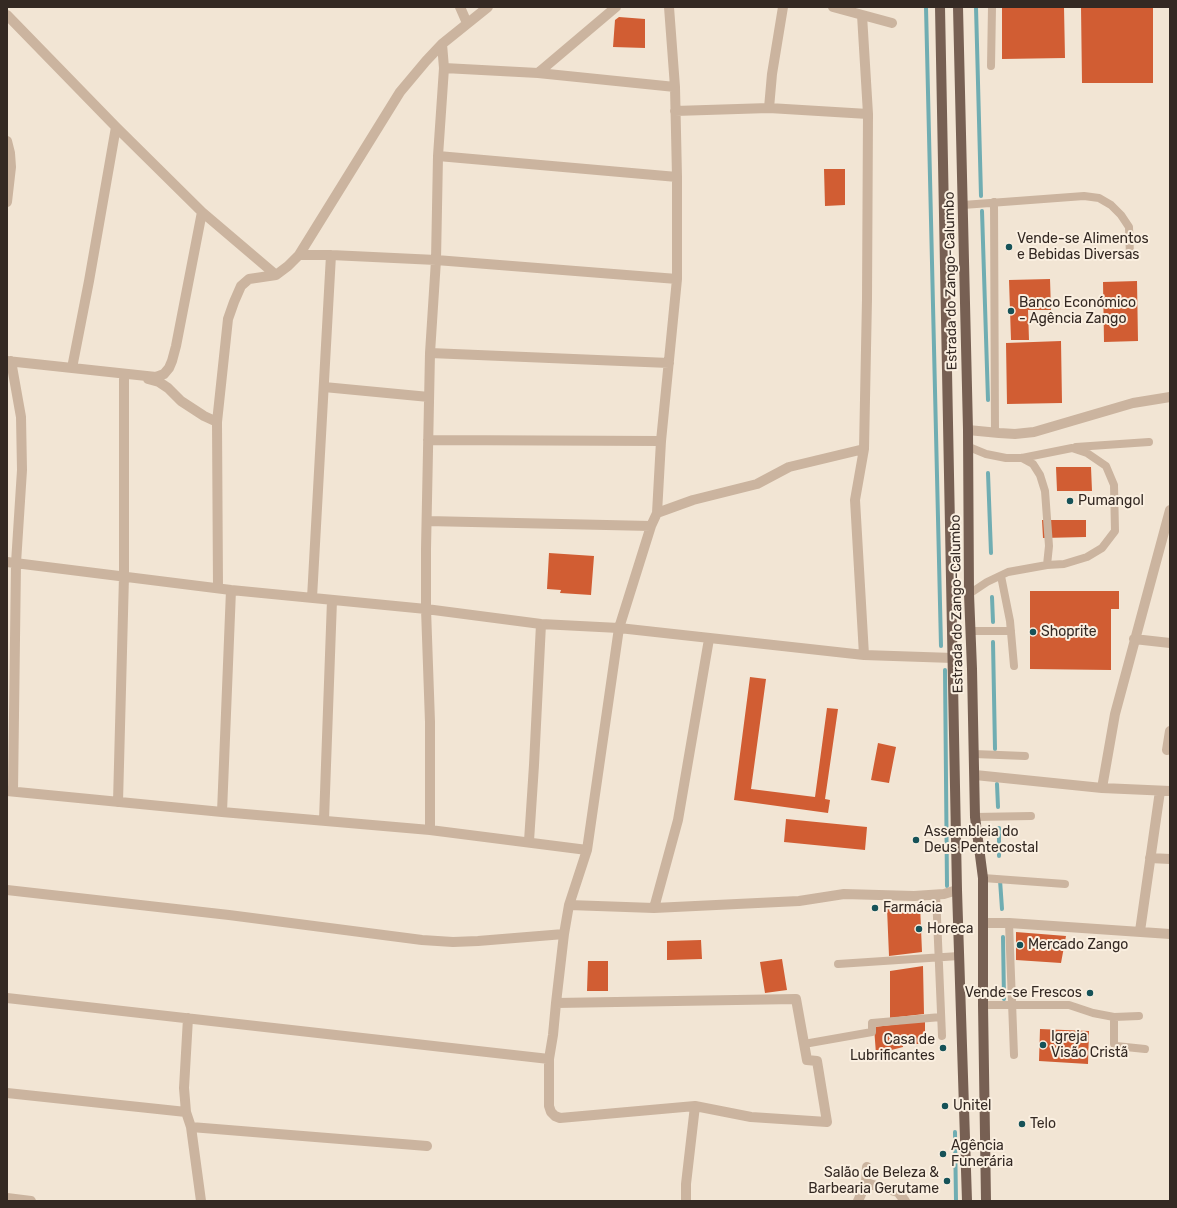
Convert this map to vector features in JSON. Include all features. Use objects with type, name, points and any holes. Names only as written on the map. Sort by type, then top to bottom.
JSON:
[{"type":"main road","name":"Estrada do Zango-Calumbo","points":[[940,7],[957,890],[967,1201]]},
{"type":"main road","name":"Estrada do Zango-Calumbo","points":[[958,7],[969,447],[969,594],[975,817],[983,878],[982,1005],[986,1201]]},
{"type":"street","points":[[460,7],[467,23]]},
{"type":"street","points":[[218,588],[217,422],[228,319],[241,286],[249,279],[276,275],[299,255],[400,92],[442,44],[488,7]]},
{"type":"street","points":[[538,73],[616,7]]},
{"type":"street","points":[[556,1003],[796,999],[807,1060],[817,1061],[827,1122],[751,1116],[695,1106],[560,1118],[550,1112],[549,1106],[549,1059],[564,934],[570,905],[587,850],[619,628],[651,526],[657,513],[661,441],[677,278],[677,177],[674,87],[669,7]]},
{"type":"street","points":[[769,108],[772,74],[783,7]]},
{"type":"street","points":[[833,7],[892,23]]},
{"type":"street","points":[[7,15],[116,127],[202,212],[276,275]]},
{"type":"street","points":[[862,15],[868,114],[867,299],[864,449],[855,500],[864,655]]},
{"type":"street","points":[[430,830],[430,722],[426,609],[426,549],[430,353],[436,260],[438,156],[444,68],[442,44]]},
{"type":"street","points":[[444,68],[538,73],[674,87]]},
{"type":"street","points":[[675,111],[769,108],[868,114]]},
{"type":"street","points":[[72,368],[116,127]]},
{"type":"street","points":[[7,141],[10,153],[10,167],[7,202]]},
{"type":"street","points":[[438,156],[677,177]]},
{"type":"street","points":[[202,212],[172,361],[164,374],[156,377],[9,361],[21,416],[22,470],[11,562],[10,791],[222,812],[430,830],[587,850]]},
{"type":"street","points":[[299,255],[436,260],[677,278]]},
{"type":"street","points":[[312,598],[331,255]]},
{"type":"street","points":[[430,353],[669,363]]},
{"type":"street","points":[[118,802],[124,576],[124,374]]},
{"type":"street","points":[[138,375],[164,385],[182,401],[204,416],[217,422]]},
{"type":"street","points":[[324,387],[429,397]]},
{"type":"street","points":[[968,430],[1015,434],[1034,432],[1133,403],[1170,397]]},
{"type":"street","points":[[428,440],[661,441]]},
{"type":"street","points":[[657,513],[693,500],[757,484],[789,467],[864,449]]},
{"type":"street","points":[[1102,788],[1115,714],[1170,510]]},
{"type":"street","points":[[427,521],[651,526]]},
{"type":"street","points":[[11,562],[231,590],[426,609],[541,624],[619,628],[864,655],[953,658]]},
{"type":"street","points":[[222,812],[231,590]]},
{"type":"street","points":[[324,820],[332,600]]},
{"type":"street","points":[[529,842],[541,624]]},
{"type":"street","points":[[654,908],[678,820],[709,639]]},
{"type":"street","points":[[1134,639],[1170,643]]},
{"type":"street","points":[[1167,750],[1170,730]]},
{"type":"street","points":[[975,775],[1102,788],[1165,791],[1150,858],[1140,931]]},
{"type":"street","points":[[1150,858],[1170,859]]},
{"type":"street","points":[[7,890],[229,915],[422,940],[453,942],[478,941],[564,934]]},
{"type":"street","points":[[570,905],[654,908],[799,901],[844,894],[907,896],[944,894],[957,890]]},
{"type":"street","points":[[983,923],[1009,923],[1170,934]]},
{"type":"street","points":[[7,998],[549,1059]]},
{"type":"street","points":[[188,1018],[184,1088],[186,1112],[191,1127],[201,1201]]},
{"type":"street","points":[[7,1093],[186,1112]]},
{"type":"street","points":[[686,1201],[686,1184],[695,1106]]},
{"type":"street","points":[[191,1127],[427,1146]]},
{"type":"street","points":[[858,1201],[866,1183],[868,1167]]},
{"type":"street","points":[[866,1183],[898,1192],[905,1201]]},
{"type":"street","points":[[7,1198],[31,1201]]},
{"type":"lane","points":[[991,66],[992,7]]},
{"type":"lane","points":[[963,204],[1084,196],[1099,198],[1111,205],[1122,215],[1129,227],[1130,256]]},
{"type":"lane","points":[[994,202],[995,432]]},
{"type":"lane","points":[[969,447],[986,454],[1006,458],[1022,458],[1072,448],[1149,442]]},
{"type":"lane","points":[[969,594],[1008,572],[1047,564],[1064,564],[1087,557],[1102,548],[1115,531],[1114,485],[1106,466],[1087,453],[1072,448]]},
{"type":"lane","points":[[1022,458],[1033,464],[1040,475],[1045,491],[1049,546],[1047,564]]},
{"type":"lane","points":[[1001,576],[1011,631],[1014,666]]},
{"type":"lane","points":[[971,631],[1011,631]]},
{"type":"lane","points":[[974,754],[1025,756]]},
{"type":"lane","points":[[975,817],[1031,816]]},
{"type":"lane","points":[[983,878],[1065,884]]},
{"type":"lane","points":[[936,894],[942,1036]]},
{"type":"lane","points":[[1009,923],[1014,1055]]},
{"type":"lane","points":[[838,964],[959,956]]},
{"type":"lane","points":[[982,1005],[1069,1005],[1093,1013],[1114,1017],[1139,1016]]},
{"type":"lane","points":[[804,1044],[872,1032],[872,1023],[941,1017]]},
{"type":"lane","points":[[1114,1017],[1114,1044],[1116,1046],[1145,1049]]},
{"type":"building","points":[[1002,7],[1064,7],[1065,58],[1002,59]]},
{"type":"building","points":[[1081,7],[1153,7],[1153,83],[1082,83]]},
{"type":"building","points":[[619,17],[645,19],[645,48],[613,47],[615,20]]},
{"type":"building","points":[[824,169],[845,169],[845,205],[825,206]]},
{"type":"building","points":[[1050,279],[1051,310],[1028,310],[1029,340],[1011,340],[1009,280]]},
{"type":"building","points":[[1137,281],[1138,341],[1104,342],[1103,282]]},
{"type":"building","points":[[1061,341],[1062,403],[1007,404],[1006,343]]},
{"type":"building","points":[[1056,467],[1091,467],[1092,491],[1057,491]]},
{"type":"building","points":[[1042,520],[1086,520],[1086,537],[1043,538]]},
{"type":"building","points":[[549,553],[594,556],[591,595],[560,593],[561,590],[547,589]]},
{"type":"building","points":[[1030,591],[1119,591],[1119,609],[1111,609],[1111,670],[1030,669]]},
{"type":"building","points":[[750,677],[766,679],[751,789],[815,797],[827,708],[838,709],[825,799],[830,800],[828,813],[734,800]]},
{"type":"building","points":[[878,743],[896,747],[889,783],[871,780]]},
{"type":"building","points":[[786,819],[867,827],[865,850],[784,842]]},
{"type":"building","points":[[920,905],[922,952],[889,956],[887,908]]},
{"type":"building","points":[[1016,932],[1066,936],[1061,963],[1016,960]]},
{"type":"building","points":[[701,940],[702,959],[667,960],[667,941]]},
{"type":"building","points":[[782,959],[787,990],[765,993],[760,962]]},
{"type":"building","points":[[588,961],[608,961],[608,991],[587,991]]},
{"type":"building","points":[[923,966],[924,1014],[890,1018],[890,971]]},
{"type":"building","points":[[925,1021],[925,1044],[903,1044],[903,1047],[876,1054],[874,1027]]},
{"type":"building","points":[[1040,1029],[1089,1031],[1088,1064],[1039,1061]]},
{"type":"waterway","points":[[926,7],[941,646]]},
{"type":"waterway","points":[[976,7],[981,196]]},
{"type":"waterway","points":[[982,211],[988,400]]},
{"type":"waterway","points":[[988,473],[991,553]]},
{"type":"waterway","points":[[992,597],[993,622]]},
{"type":"waterway","points":[[993,642],[995,749]]},
{"type":"waterway","points":[[945,670],[947,886]]},
{"type":"waterway","points":[[997,784],[998,807]]},
{"type":"waterway","points":[[999,828],[999,856]]},
{"type":"waterway","points":[[1000,880],[1002,909]]},
{"type":"waterway","points":[[1003,937],[1004,999]]},
{"type":"waterway","points":[[955,1132],[956,1201]]},
{"type":"place","name":"Vende-se Alimentos e Bebidas Diversas","points":[[1009,247]]},
{"type":"place","name":"Banco Económico - Agência Zango","points":[[1011,311]]},
{"type":"place","name":"Pumangol","points":[[1070,501]]},
{"type":"place","name":"Shoprite","points":[[1033,632]]},
{"type":"place","name":"Assembleia do Deus Pentecostal","points":[[916,840]]},
{"type":"place","name":"Farmácia","points":[[875,908]]},
{"type":"place","name":"Horeca","points":[[919,929]]},
{"type":"place","name":"Mercado Zango","points":[[1020,945]]},
{"type":"place","name":"Vende-se Frescos","points":[[1090,993]]},
{"type":"place","name":"Igreja Visão Cristã","points":[[1043,1045]]},
{"type":"place","name":"Casa de Lubrificantes","points":[[943,1048]]},
{"type":"place","name":"Unitel","points":[[945,1106]]},
{"type":"place","name":"Telo","points":[[1022,1124]]},
{"type":"place","name":"Agência Funerária","points":[[943,1154]]},
{"type":"place","name":"Salão de Beleza & Barbearia Gerutame","points":[[947,1181]]}]
